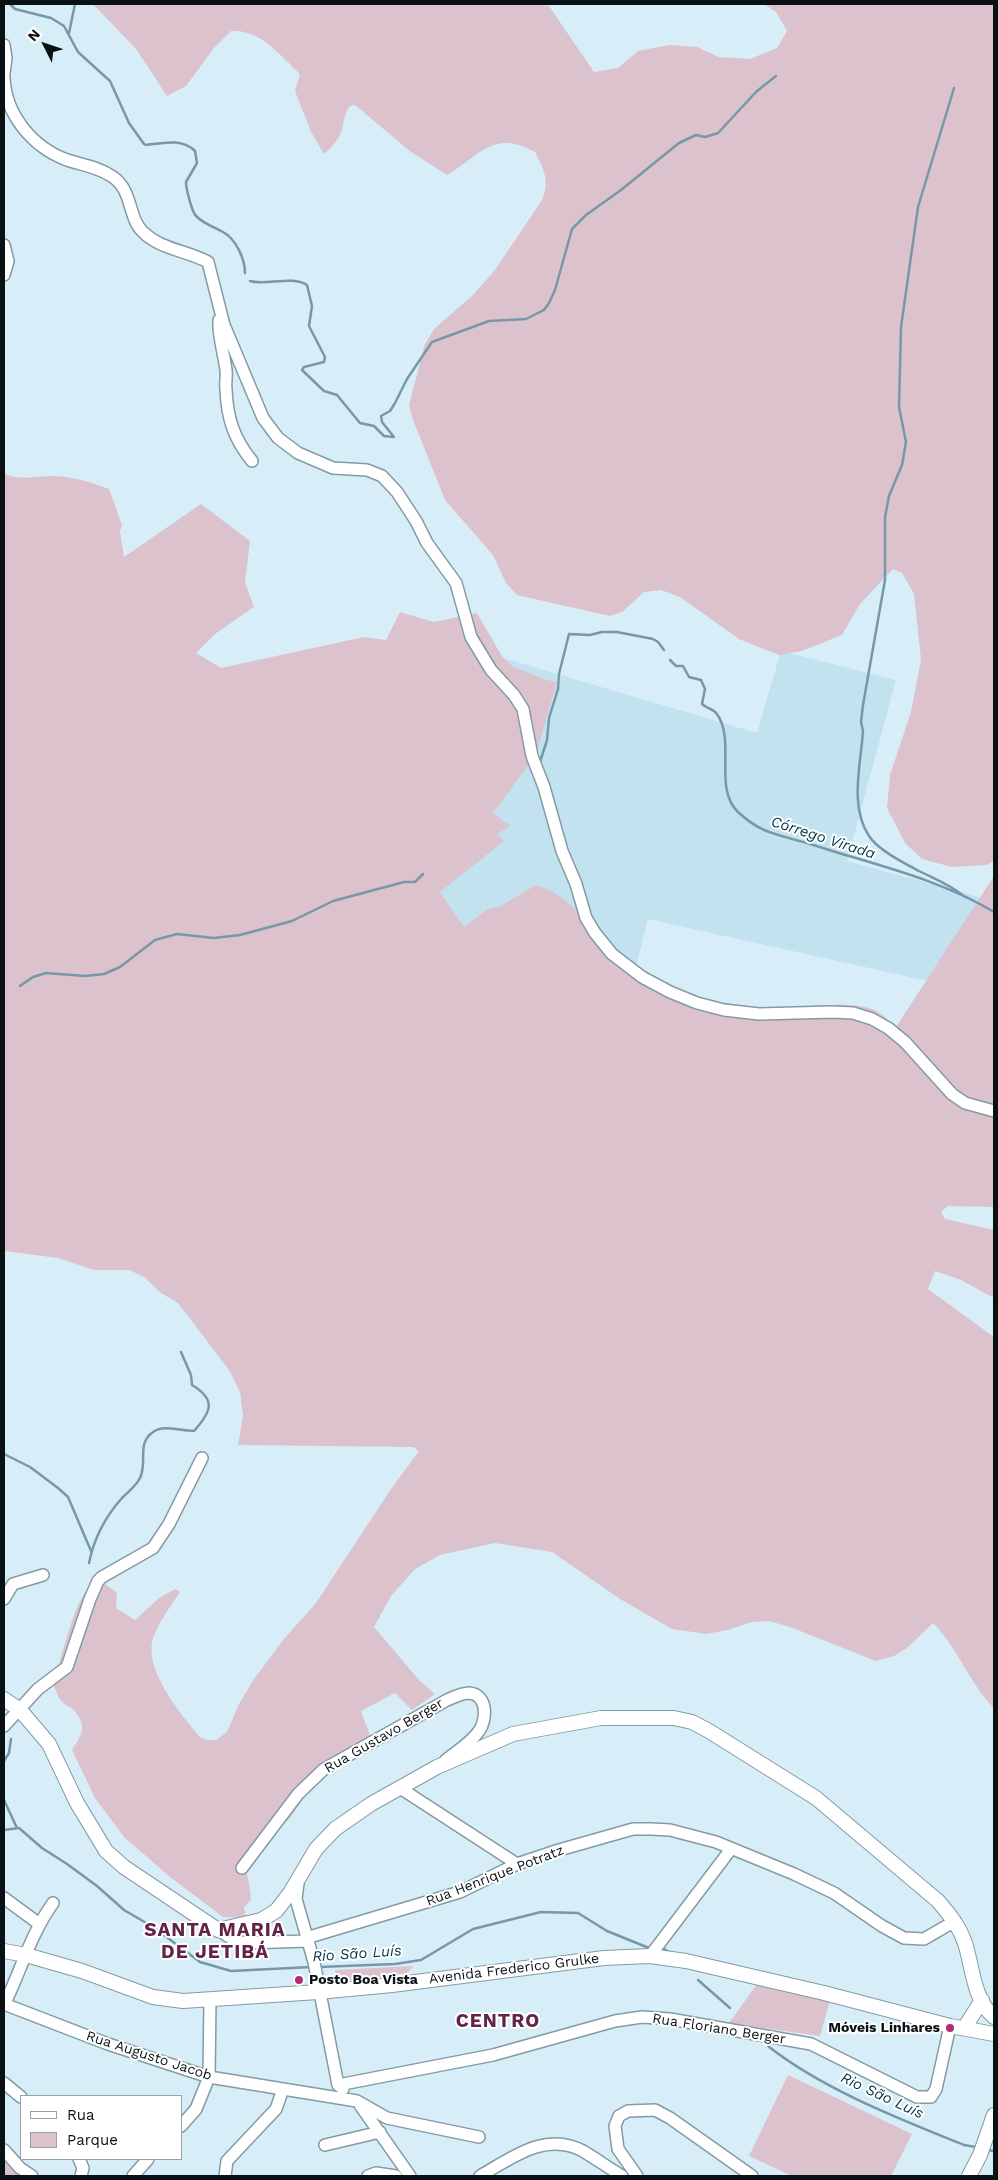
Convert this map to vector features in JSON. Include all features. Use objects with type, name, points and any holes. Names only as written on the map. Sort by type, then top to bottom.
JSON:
[{"type":"main road","points":[[4,1698],[20,1710],[49,1744],[77,1804],[106,1851],[124,1867],[218,1930],[261,1920],[276,1911],[316,1849],[335,1829],[371,1804],[437,1767],[513,1734],[531,1729],[601,1718],[674,1718],[692,1722],[816,1798],[938,1901],[955,1921],[965,1944],[974,1981],[982,2000],[994,2017]]},
{"type":"main road","name":"Avenida Frederico Grulke","points":[[4,1952],[26,1955],[82,1971],[153,1997],[183,2001],[317,1985],[392,1985],[604,1958],[650,1956],[686,1961],[824,1992],[950,2026],[965,2027],[994,2034]]},
{"type":"main road","points":[[965,2027],[982,2000]]},
{"type":"main road","points":[[968,2176],[980,2155],[994,2115]]},
{"type":"street","points":[[4,44],[6,58],[4,73]]},
{"type":"street","points":[[4,77],[4,89],[9,106],[18,122],[31,136],[55,155],[103,171],[114,177],[126,192],[136,222],[143,232],[165,245],[200,257],[208,262],[224,325],[263,418],[278,438],[298,454],[333,468],[368,470],[382,476],[397,492],[416,521],[427,543],[451,575],[459,591],[464,620],[470,637],[490,670],[520,702],[532,756],[544,787],[562,851],[576,884],[586,918],[612,954],[642,977],[670,992],[697,1003],[724,1010],[759,1014],[853,1013],[872,1019],[888,1028],[905,1042],[952,1094],[965,1103],[994,1111]]},
{"type":"street","points":[[4,245],[8,261],[4,275]]},
{"type":"street","points":[[220,311],[219,328],[226,371],[227,404],[232,430],[239,446],[252,461]]},
{"type":"street","points":[[4,1726],[38,1689],[68,1667],[90,1599],[98,1582],[102,1577],[148,1552],[159,1540],[202,1458]]},
{"type":"street","points":[[4,1599],[14,1584],[43,1575]]},
{"type":"street","name":"Rua Gustavo Berger","points":[[242,1868],[298,1794],[324,1770],[338,1760],[379,1740],[447,1700],[466,1693],[474,1694],[480,1699],[485,1711],[482,1726],[472,1738],[437,1767]]},
{"type":"street","points":[[400,1788],[517,1864]]},
{"type":"street","name":"Rua Henrique Potratz","points":[[218,1930],[246,1943],[306,1939],[460,1892],[517,1864],[633,1829],[670,1830],[716,1842],[834,1893],[882,1926],[904,1938],[924,1939],[955,1921]]},
{"type":"street","points":[[650,1956],[731,1849]]},
{"type":"street","points":[[299,1876],[296,1899],[314,1962],[338,2085],[357,2101],[387,2118],[479,2137]]},
{"type":"street","points":[[4,1898],[38,1923]]},
{"type":"street","points":[[4,2005],[38,1923],[53,1903]]},
{"type":"street","points":[[182,2125],[196,2109],[209,2078],[210,1999]]},
{"type":"street","name":"Rua Augusto Jacob","points":[[4,2005],[108,2044],[209,2078],[357,2101]]},
{"type":"street","name":"Rua Floriano Berger","points":[[338,2085],[493,2055],[615,2021],[642,2017],[670,2019],[811,2044],[917,2097],[927,2099],[931,2097],[936,2089],[950,2026]]},
{"type":"street","points":[[4,2083],[20,2096]]},
{"type":"street","points":[[225,2176],[227,2161],[276,2109],[283,2089]]},
{"type":"street","points":[[4,2095],[20,2101]]},
{"type":"street","points":[[357,2101],[410,2176]]},
{"type":"street","points":[[637,2176],[618,2150],[615,2126],[620,2116],[628,2110],[655,2110],[670,2118],[752,2176]]},
{"type":"street","points":[[325,2145],[380,2132]]},
{"type":"street","points":[[480,2176],[536,2146],[551,2143],[582,2151],[622,2176]]},
{"type":"street","points":[[4,2150],[20,2168],[32,2176]]},
{"type":"street","points":[[79,2160],[83,2168],[81,2176]]},
{"type":"street","points":[[133,2176],[147,2160]]},
{"type":"street","points":[[368,2176],[376,2173],[396,2176]]},
{"type":"shaded area","points":[[781,651],[896,680],[847,861],[994,901],[973,991],[648,919],[633,979],[413,919],[500,657],[757,733]]},
{"type":"green space","points":[[93,4],[536,4],[549,6],[594,72],[618,68],[638,51],[669,45],[697,47],[719,57],[750,59],[777,48],[787,31],[776,12],[764,4],[994,4],[994,861],[986,865],[952,867],[922,859],[905,843],[887,808],[890,775],[911,712],[921,660],[914,594],[902,573],[893,569],[860,604],[842,635],[802,651],[779,655],[739,639],[680,597],[661,590],[644,592],[622,612],[610,616],[517,595],[506,583],[493,555],[445,500],[413,420],[409,405],[425,344],[434,329],[473,295],[495,270],[542,200],[546,181],[535,152],[508,143],[498,144],[488,147],[447,175],[411,152],[355,105],[350,106],[348,109],[339,137],[324,154],[311,132],[295,91],[300,74],[260,39],[241,31],[231,31],[214,48],[186,86],[167,96],[136,49]]},
{"type":"green space","points":[[4,473],[9,476],[22,478],[69,477],[109,489],[122,525],[120,532],[124,557],[201,504],[250,541],[245,582],[254,607],[215,634],[196,653],[221,668],[364,637],[386,640],[400,612],[434,622],[477,613],[503,658],[512,666],[546,680],[557,682],[536,755],[493,813],[510,826],[498,834],[504,841],[440,892],[464,927],[488,909],[499,907],[536,885],[548,889],[568,903],[609,948],[624,960],[655,980],[675,990],[715,1001],[769,1008],[841,1005],[868,1008],[878,1012],[896,1027],[994,876],[994,1207],[948,1206],[941,1212],[945,1219],[994,1230],[994,1296],[992,1297],[961,1280],[935,1271],[928,1289],[994,1337],[994,1708],[977,1688],[950,1643],[933,1623],[907,1648],[894,1656],[876,1661],[790,1627],[769,1621],[752,1622],[728,1630],[706,1634],[672,1629],[620,1599],[552,1552],[495,1543],[440,1555],[415,1569],[391,1596],[374,1627],[419,1680],[435,1694],[412,1710],[395,1693],[361,1711],[372,1741],[318,1778],[289,1819],[268,1841],[261,1853],[247,1852],[246,1864],[251,1900],[244,1907],[246,1918],[223,1917],[170,1877],[124,1837],[95,1798],[72,1750],[81,1734],[82,1724],[76,1713],[61,1701],[52,1679],[57,1670],[79,1603],[91,1586],[98,1579],[117,1593],[116,1608],[135,1620],[159,1598],[175,1589],[180,1592],[156,1630],[151,1648],[153,1662],[165,1690],[200,1737],[206,1740],[216,1740],[227,1732],[238,1706],[254,1679],[284,1639],[316,1603],[391,1489],[419,1451],[413,1447],[238,1445],[243,1416],[240,1392],[229,1370],[178,1303],[161,1293],[144,1277],[129,1270],[94,1270],[58,1258],[4,1251]]},
{"type":"green space","points":[[413,1966],[408,1973],[338,1983],[335,1970]]},
{"type":"green space","points":[[760,1980],[831,1997],[820,2036],[729,2023]]},
{"type":"green space","points":[[788,2075],[912,2134],[891,2176],[792,2176],[749,2156]]},
{"type":"green space","points":[[4,2145],[15,2152],[26,2176],[4,2176]]},
{"type":"waterway","name":"Córrego Virada","points":[[10,4],[15,9],[51,18],[64,26],[78,52],[110,81],[129,123],[144,144],[178,143],[184,144],[195,151],[197,163],[186,182],[193,210],[199,219],[232,239],[241,256],[245,273]]},
{"type":"waterway","points":[[69,33],[75,4]]},
{"type":"waterway","points":[[394,437],[382,422],[381,416],[390,411],[407,379],[432,342],[489,321],[526,319],[544,310],[555,290],[572,229],[586,215],[621,190],[679,143],[696,135],[705,137],[718,133],[757,91],[776,76]]},
{"type":"waterway","points":[[954,88],[918,207],[901,327],[899,407],[906,442],[902,465],[889,496],[885,517],[885,580],[863,705],[858,798],[859,812],[863,824],[869,836],[878,846],[965,897]]},
{"type":"waterway","name":"Córrego Virada","points":[[250,281],[294,281],[307,285],[312,306],[309,326],[325,357],[324,362],[304,367],[302,370],[324,391],[337,395],[360,423],[374,426],[384,436],[393,437]]},
{"type":"waterway","points":[[540,762],[547,740],[549,718],[558,689],[559,674],[569,634],[590,635],[602,632],[617,632],[653,639],[664,650]]},
{"type":"waterway","name":"Córrego Virada","points":[[670,660],[676,666],[683,666],[689,677],[701,680],[705,689],[702,704],[717,714],[725,737],[725,778],[727,790],[731,802],[747,820],[772,833],[927,881],[973,900],[994,912]]},
{"type":"waterway","points":[[20,986],[33,977],[46,973],[85,976],[104,974],[120,967],[155,940],[177,934],[214,938],[240,935],[292,921],[333,901],[404,882],[415,882],[423,874]]},
{"type":"waterway","points":[[89,1563],[97,1536],[105,1520],[140,1478],[145,1442],[148,1437],[153,1432],[162,1428],[194,1431],[207,1412],[208,1401],[192,1385],[191,1375],[181,1352]]},
{"type":"waterway","points":[[4,1454],[30,1467],[68,1497],[91,1551]]},
{"type":"waterway","points":[[4,1761],[9,1753],[11,1739]]},
{"type":"waterway","points":[[4,1800],[17,1828]]},
{"type":"waterway","name":"Rio São Luís","points":[[4,1830],[19,1828],[42,1848],[97,1886],[124,1910],[153,1927],[200,1962],[231,1971],[311,1967]]},
{"type":"waterway","name":"Rio São Luís","points":[[319,1967],[395,1964],[421,1960],[473,1929],[541,1912],[578,1913],[607,1931],[649,1948]]},
{"type":"waterway","name":"Rio São Luís","points":[[664,1949],[671,1953]]},
{"type":"waterway","name":"Rio São Luís","points":[[698,1980],[730,2008]]},
{"type":"waterway","name":"Rio São Luís","points":[[768,2046],[812,2076],[862,2102],[964,2145],[976,2147]]},
{"type":"waterway","name":"Rio São Luís","points":[[987,2150],[994,2151]]},
{"type":"place","name":"Posto Boa Vista","points":[[299,1980]]},
{"type":"place","name":"Móveis Linhares","points":[[950,2028]]},
{"type":"district","name":"SANTA MARIA DE JETIBÁ","points":[[215,1941]]},
{"type":"district","name":"CENTRO","points":[[498,2021]]}]
